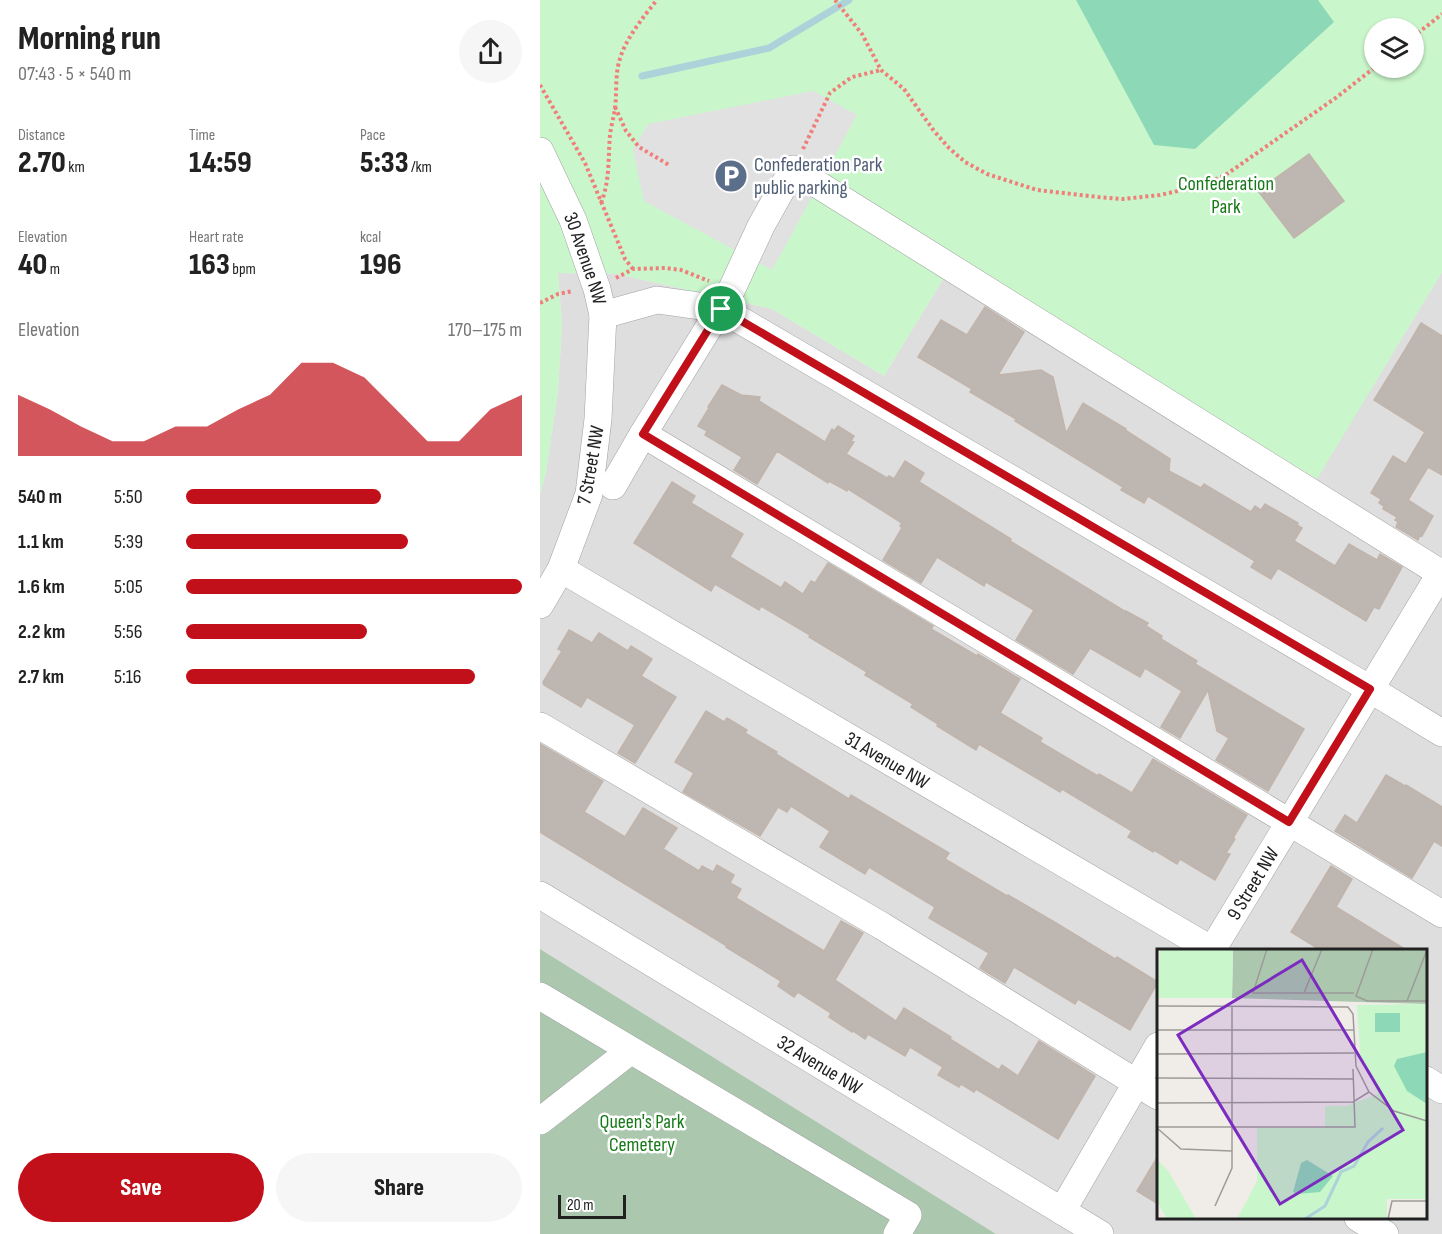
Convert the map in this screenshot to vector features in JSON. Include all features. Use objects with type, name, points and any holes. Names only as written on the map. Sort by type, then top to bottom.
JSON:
[{"type":"street","name":"30 Avenue NW","points":[[540,151],[573,220],[597,289],[603,315],[657,300],[726,301],[1442,734]]},
{"type":"street","points":[[613,486],[726,301],[761,226],[793,169],[1442,573]]},
{"type":"street","name":"7 Street NW","points":[[540,605],[561,569],[588,494],[598,419],[603,315]]},
{"type":"street","points":[[643,434],[1442,914]]},
{"type":"street","name":"31 Avenue NW","points":[[561,569],[1209,949]]},
{"type":"street","name":"9 Street NW","points":[[1213,949],[1442,573]]},
{"type":"street","points":[[540,726],[882,926],[1148,1090]]},
{"type":"street","name":"32 Avenue NW","points":[[540,896],[1100,1234]]},
{"type":"street","points":[[540,996],[908,1215],[897,1234]]},
{"type":"street","points":[[1062,1211],[1148,1090],[1157,1050]]},
{"type":"street","points":[[540,1121],[630,1051]]},
{"type":"street","points":[[1427,1081],[1442,1090]]},
{"type":"street","points":[[1360,1219],[1385,1234]]},
{"type":"path","points":[[601,203],[606,191],[619,60],[643,17],[657,0]]},
{"type":"path","points":[[834,0],[857,26],[881,70],[904,88],[934,131],[949,148],[965,162],[987,174],[1037,190],[1123,199],[1160,195],[1191,188],[1224,176],[1364,76]]},
{"type":"path","points":[[1424,28],[1442,14]]},
{"type":"path","points":[[793,169],[830,93],[852,77],[881,70]]},
{"type":"path","points":[[540,85],[585,164],[625,259],[633,269],[665,267],[681,270],[715,284],[726,301]]},
{"type":"path","points":[[615,106],[626,131],[639,147],[669,165]]},
{"type":"path","points":[[540,303],[558,294],[576,291]]},
{"type":"shaded area","name":"Confederation Park public parking","points":[[813,91],[857,115],[772,270],[644,201],[633,150],[648,124]]},
{"type":"shaded area","points":[[956,258],[1316,479],[1442,272],[1442,1234],[996,1234],[540,949],[540,494],[546,472],[558,391],[562,324],[558,273],[617,274],[772,309],[884,376]]},
{"type":"green space","name":"Confederation Park","points":[[540,0],[1442,0],[1442,272],[1317,479],[956,258],[884,376],[772,309],[617,274],[558,273],[562,324],[558,391],[546,472],[540,494]]},
{"type":"green space","points":[[1076,0],[1318,0],[1334,22],[1195,149],[1154,145]]},
{"type":"green space","name":"Queen's Park Cemetery","points":[[540,949],[996,1234],[540,1234]]},
{"type":"building","points":[[1309,154],[1344,201],[1294,238],[1258,191]]},
{"type":"building","points":[[985,307],[1024,332],[998,375],[1041,370],[1053,377],[1066,433],[1083,403],[1170,459],[1169,471],[1201,488],[1204,484],[1251,512],[1255,506],[1261,510],[1265,504],[1298,523],[1297,525],[1302,528],[1294,541],[1335,566],[1349,544],[1377,560],[1380,554],[1402,567],[1379,609],[1374,607],[1366,621],[1278,568],[1271,579],[1251,567],[1255,561],[1148,496],[1144,503],[1121,490],[1123,487],[1015,421],[1016,419],[970,392],[972,389],[918,357],[941,320],[967,335]]},
{"type":"building","points":[[1421,323],[1442,336],[1442,475],[1428,467],[1408,500],[1433,516],[1418,540],[1396,527],[1397,517],[1383,509],[1384,506],[1379,503],[1381,499],[1371,493],[1393,456],[1406,464],[1425,432],[1374,400]]},
{"type":"building","points":[[722,385],[741,395],[760,397],[759,401],[825,442],[832,429],[834,431],[838,426],[854,436],[851,441],[854,442],[846,454],[887,478],[889,476],[894,479],[905,461],[924,473],[919,482],[1011,539],[1010,541],[1148,623],[1146,626],[1162,636],[1161,639],[1197,661],[1195,664],[1304,729],[1268,791],[1216,760],[1229,738],[1217,731],[1208,690],[1180,738],[1161,727],[1182,691],[1145,668],[1140,677],[1090,648],[1073,674],[1016,640],[1034,610],[986,582],[984,586],[937,557],[921,583],[883,560],[902,528],[900,526],[902,523],[848,489],[847,491],[829,481],[828,483],[777,451],[757,484],[734,470],[742,457],[705,435],[707,431],[698,426]]},
{"type":"building","points":[[672,482],[695,496],[691,503],[743,534],[730,557],[781,588],[785,582],[803,594],[811,581],[815,583],[828,563],[933,626],[931,629],[1020,679],[1000,713],[1042,738],[1040,742],[1098,776],[1099,774],[1132,793],[1153,759],[1247,815],[1233,838],[1235,839],[1226,853],[1230,854],[1215,880],[1180,859],[1177,864],[1154,850],[1153,852],[1128,837],[1132,831],[1062,789],[1060,792],[979,744],[976,750],[937,726],[938,724],[911,707],[913,704],[865,675],[867,672],[761,606],[759,610],[715,584],[711,591],[634,543]]},
{"type":"building","points":[[569,630],[592,643],[599,633],[628,651],[631,646],[652,659],[641,676],[676,697],[635,763],[618,753],[635,725],[587,697],[581,707],[544,685],[543,682],[562,651],[558,649]]},
{"type":"building","points":[[706,711],[724,722],[727,718],[747,730],[745,733],[777,752],[776,754],[849,799],[851,795],[949,853],[945,859],[1115,959],[1117,957],[1157,981],[1157,984],[1130,1030],[1078,999],[1075,1004],[1014,967],[1005,983],[980,968],[989,953],[929,918],[935,907],[869,867],[865,874],[820,847],[830,831],[791,806],[787,812],[778,807],[760,836],[683,792],[694,773],[675,762]]},
{"type":"building","points":[[540,744],[603,781],[584,812],[625,837],[643,808],[677,828],[663,849],[699,871],[702,866],[713,872],[717,865],[734,875],[730,883],[741,889],[736,898],[824,951],[841,921],[863,933],[835,980],[896,1021],[904,1008],[999,1070],[1002,1065],[1018,1076],[1039,1041],[1095,1076],[1058,1139],[976,1089],[974,1092],[961,1084],[959,1087],[938,1075],[943,1067],[910,1047],[905,1056],[868,1034],[865,1039],[852,1032],[829,1017],[831,1013],[798,992],[794,997],[778,986],[781,981],[727,946],[540,832]]},
{"type":"building","points":[[1386,775],[1442,807],[1442,846],[1434,841],[1412,878],[1335,831],[1345,815],[1357,823]]},
{"type":"building","points":[[1331,866],[1352,879],[1336,907],[1405,949],[1319,949],[1291,932]]},
{"type":"building","points":[[1157,1158],[1157,1203],[1137,1191]]},
{"type":"waterway","points":[[642,76],[769,48],[849,0]]},
{"type":"place","name":"Confederation Park public parking","points":[[731,176]]},
{"type":"route","points":[[721,309],[1370,689],[1289,822],[643,434],[721,309]]}]
